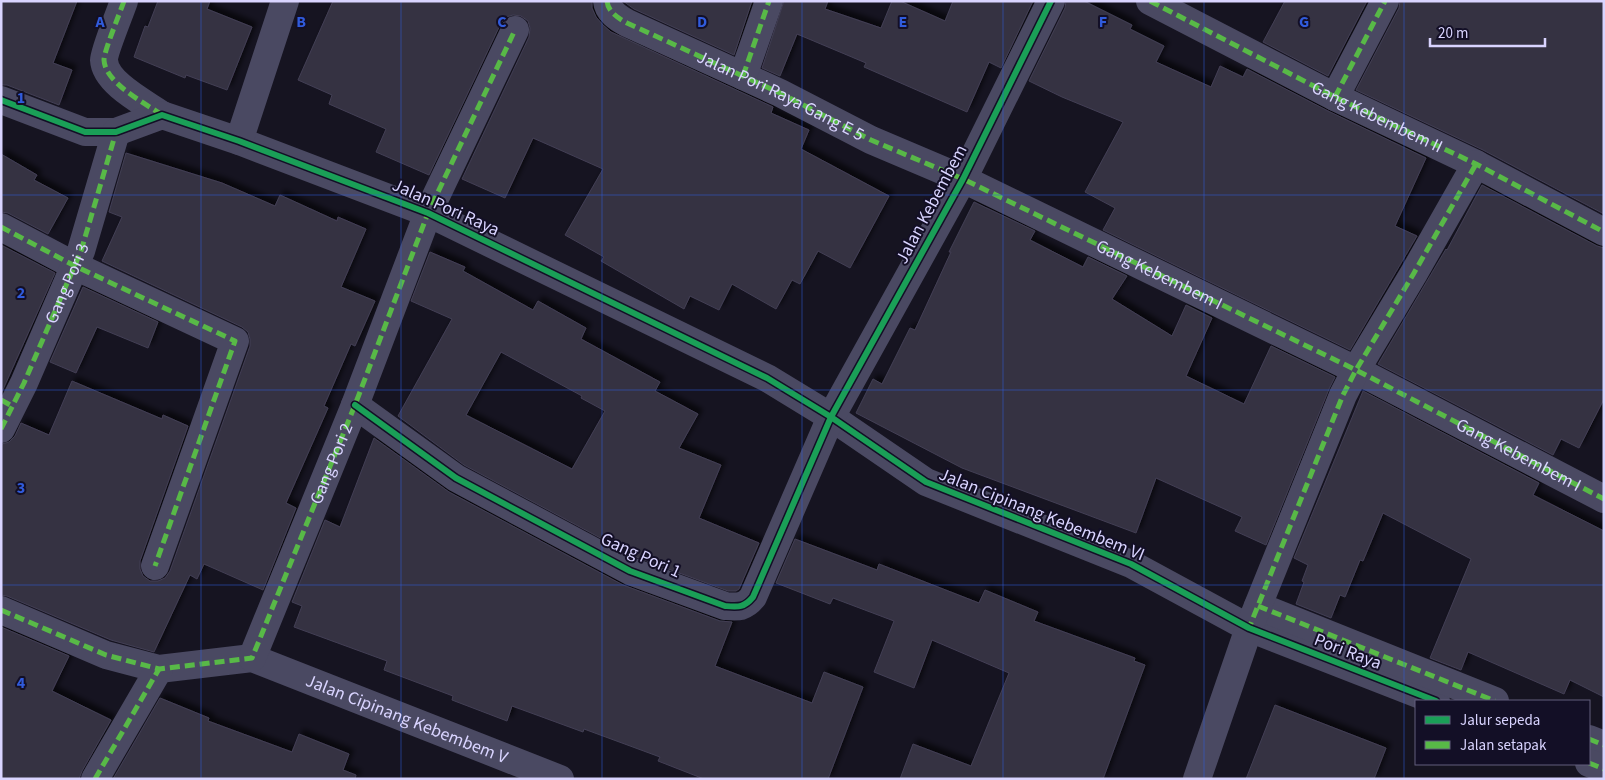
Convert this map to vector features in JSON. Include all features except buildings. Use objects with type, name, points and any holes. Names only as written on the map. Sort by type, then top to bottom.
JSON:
[{"type":"street","name":"Jalan Pori Raya","points":[[124,1],[104,59],[106,70],[122,88],[162,114],[428,212],[767,378],[831,417]]},
{"type":"street","points":[[238,141],[284,1]]},
{"type":"street","name":"Jalan Pori Raya Gang E 5","points":[[607,1],[608,7],[612,12],[627,23],[780,93],[871,140],[963,179]]},
{"type":"street","points":[[743,76],[769,1]]},
{"type":"street","name":"Jalan Kebembem","points":[[831,417],[963,179],[1051,1]]},
{"type":"street","name":"Gang Kebembem II","points":[[1150,1],[1335,97],[1476,164],[1604,232]]},
{"type":"street","points":[[1335,97],[1384,1]]},
{"type":"street","name":"Gang Pori 2","points":[[252,658],[355,405],[428,212],[515,30]]},
{"type":"street","points":[[1,100],[85,132],[116,132],[162,114]]},
{"type":"street","name":"Gang Pori 3","points":[[5,412],[24,382],[81,251],[116,132]]},
{"type":"street","points":[[1197,779],[1254,617],[1343,395],[1476,164]]},
{"type":"street","name":"Gang Kebembem I","points":[[963,179],[1356,370],[1604,499]]},
{"type":"street","points":[[1,227],[75,266],[236,341],[155,566]]},
{"type":"street","name":"Gang Pori 1","points":[[355,405],[456,478],[630,571],[725,606],[737,607],[747,604],[753,597],[831,417]]},
{"type":"street","name":"Jalan Cipinang Kebembem VI","points":[[831,417],[926,482],[1131,564],[1254,617]]},
{"type":"street","points":[[1,610],[106,655],[159,669],[252,658]]},
{"type":"street","points":[[1254,617],[1492,700]]},
{"type":"street","name":"Pori Raya","points":[[1254,617],[1434,700]]},
{"type":"street","name":"Jalan Cipinang Kebembem V","points":[[252,658],[560,779]]},
{"type":"street","points":[[96,779],[159,669]]},
{"type":"street","points":[[1590,739],[1604,745]]},
{"type":"street","points":[[1590,763],[1604,769]]},
{"type":"marked path","points":[[124,1],[105,55],[106,68],[111,77],[127,92],[162,115]]},
{"type":"marked path","points":[[607,1],[611,11],[627,23],[780,93],[871,140],[963,179],[1356,370],[1604,499]]},
{"type":"marked path","points":[[743,76],[769,1]]},
{"type":"marked path","points":[[1150,1],[1335,97],[1476,164],[1604,232]]},
{"type":"marked path","points":[[1335,97],[1385,1]]},
{"type":"marked path","points":[[1,610],[106,655],[159,669],[252,658],[355,405],[428,213],[515,30]]},
{"type":"marked path","points":[[1,429],[24,383],[81,251],[116,132]]},
{"type":"marked path","points":[[1252,630],[1249,628],[1343,395],[1476,164]]},
{"type":"marked path","points":[[1,227],[75,266],[235,341],[155,566]]},
{"type":"marked path","points":[[1,400],[12,406]]},
{"type":"marked path","points":[[1258,606],[1493,700]]},
{"type":"marked path","points":[[95,779],[159,669]]},
{"type":"marked path","points":[[1590,739],[1604,745]]},
{"type":"marked path","points":[[1590,763],[1604,769]]},
{"type":"cycle path","points":[[355,405],[456,478],[630,571],[725,606],[744,605],[753,597],[831,417],[963,179],[1051,1]]},
{"type":"cycle path","points":[[1,100],[85,132],[116,132],[162,115],[239,141],[428,213],[767,378],[831,417],[926,482],[1131,564],[1249,628],[1433,700]]}]
